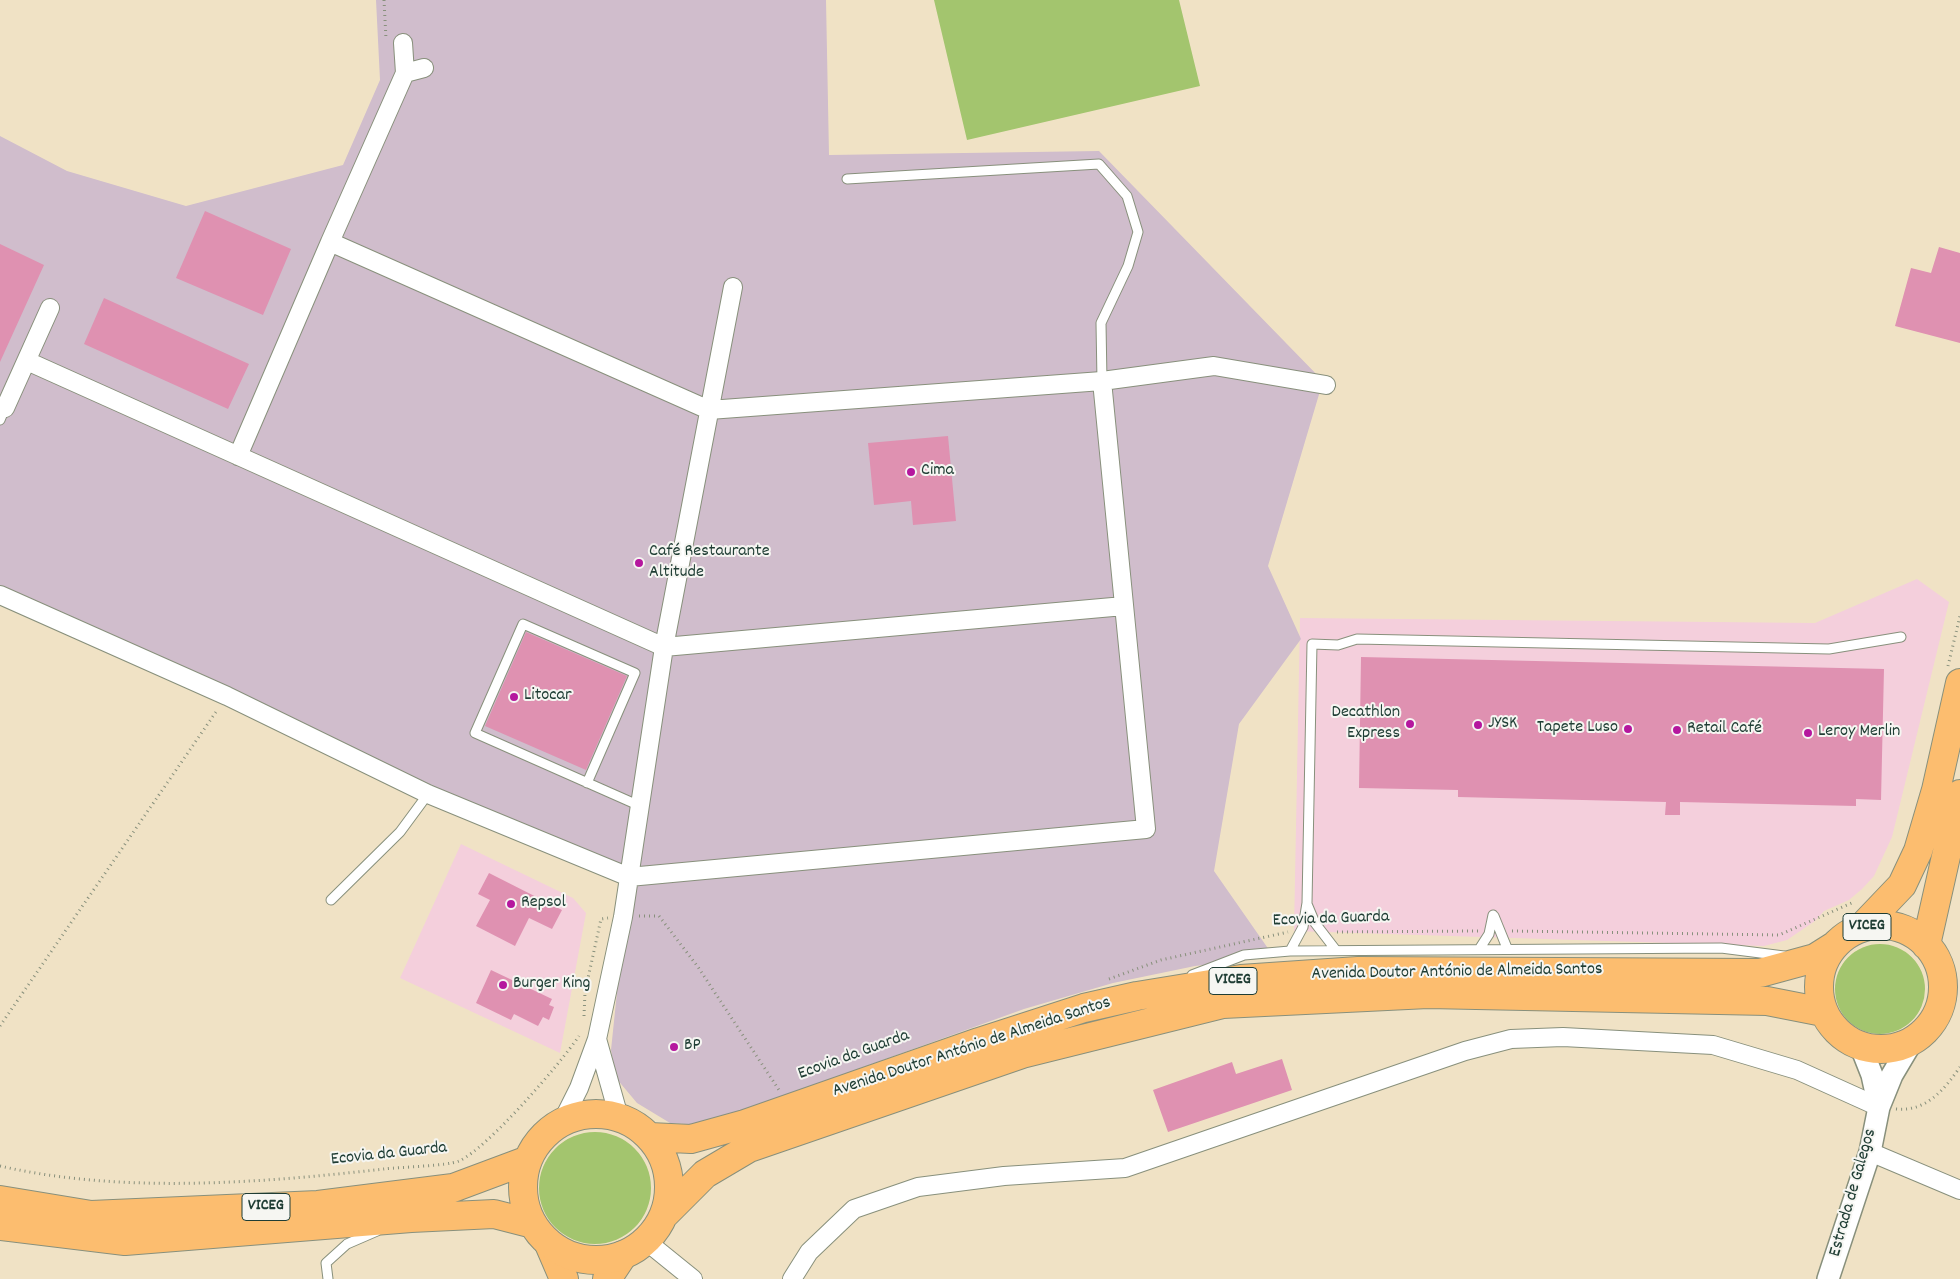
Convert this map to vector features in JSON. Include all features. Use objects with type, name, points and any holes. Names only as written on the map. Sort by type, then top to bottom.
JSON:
[{"type":"main road","name":"Avenida Doutor António de Almeida Santos","points":[[1861,928],[1902,885],[1918,851],[1936,790],[1960,683]]},
{"type":"main road","points":[[1926,945],[1960,794]]},
{"type":"main road","name":"Avenida Doutor António de Almeida Santos","points":[[650,1137],[690,1139],[745,1124],[979,1042],[1084,1008],[1138,996],[1241,980],[1358,970],[1760,973],[1824,952],[1846,935],[1861,928],[1878,925],[1896,927],[1912,934],[1926,945],[1937,960],[1943,979],[1942,998],[1936,1016],[1926,1031],[1911,1042],[1886,1049],[1861,1047],[1846,1039],[1832,1027],[1823,1012],[1818,995],[1824,952]]},
{"type":"main road","name":"Avenida Doutor António de Almeida Santos","points":[[665,1214],[705,1174],[749,1148],[1022,1054],[1223,1004],[1438,994],[1767,1001],[1823,1012]]},
{"type":"main road","points":[[564,1279],[525,1204],[523,1181],[528,1160],[536,1144],[548,1132],[562,1122],[580,1115],[600,1114],[619,1118],[636,1125],[650,1137],[662,1154],[668,1173],[669,1194],[665,1214],[657,1229],[635,1248],[607,1279]]},
{"type":"main road","name":"VICEG","points":[[0,1200],[91,1214],[318,1205],[453,1188],[528,1160]]},
{"type":"main road","name":"VICEG","points":[[0,1226],[125,1241],[411,1218],[494,1214],[541,1234]]},
{"type":"main road","points":[[541,1234],[566,1254],[585,1260],[604,1260],[635,1248]]},
{"type":"street","points":[[238,456],[330,242],[406,73],[403,43]]},
{"type":"street","points":[[406,73],[424,68]]},
{"type":"street","points":[[330,242],[709,410],[1102,380],[1214,366],[1326,385]]},
{"type":"street","points":[[562,1122],[580,1088],[590,1035],[623,917],[664,647],[732,287]]},
{"type":"street","points":[[3,414],[28,362],[50,308]]},
{"type":"street","points":[[28,362],[664,647],[1124,606]]},
{"type":"street","points":[[0,595],[227,696],[428,794],[629,877],[1146,829],[1102,380]]},
{"type":"street","points":[[590,1035],[619,1118]]},
{"type":"street","points":[[792,1279],[809,1252],[854,1209],[918,1187],[1004,1176],[1125,1168],[1465,1051],[1511,1039],[1563,1037],[1713,1045],[1797,1070],[1878,1107]]},
{"type":"street","name":"Estrada de Galegos","points":[[1828,1279],[1870,1152],[1878,1107],[1892,1075],[1911,1042]]},
{"type":"street","name":"Estrada de Galegos","points":[[1861,1047],[1872,1075],[1878,1107]]},
{"type":"street","points":[[1870,1152],[1960,1190]]},
{"type":"street","points":[[635,1248],[693,1279]]},
{"type":"lane","points":[[847,179],[1099,164],[1126,196],[1138,232],[1128,266],[1100,322],[1102,380]]},
{"type":"lane","points":[[587,783],[635,673],[524,624],[475,733],[587,783],[640,806]]},
{"type":"lane","points":[[1290,951],[1300,932],[1307,903],[1312,644],[1338,645],[1357,639],[1829,650],[1901,637]]},
{"type":"lane","points":[[331,900],[400,832],[428,794]]},
{"type":"lane","points":[[1307,903],[1315,922],[1335,949]]},
{"type":"lane","points":[[1493,915],[1494,931],[1507,948]]},
{"type":"lane","points":[[1480,948],[1494,931]]},
{"type":"lane","points":[[1138,996],[1244,955],[1290,951],[1335,949],[1721,948],[1772,955],[1824,952]]},
{"type":"lane","points":[[328,1279],[326,1263],[346,1244],[411,1218]]},
{"type":"path","points":[[0,1026],[227,696]]},
{"type":"path","name":"Ecovia da Guarda","points":[[1322,932],[1494,931],[1779,934],[1854,903],[1860,898]]},
{"type":"path","name":"Ecovia da Guarda","points":[[583,1021],[585,992],[601,919],[659,916],[698,966],[783,1096]]},
{"type":"path","name":"Ecovia da Guarda","points":[[1106,980],[1161,960],[1281,932],[1300,932]]},
{"type":"path","name":"Ecovia da Guarda","points":[[0,1166],[26,1172],[134,1184],[307,1178],[458,1161],[486,1140],[565,1057],[590,1035]]},
{"type":"path","points":[[1878,1107],[1906,1110],[1918,1108],[1939,1093],[1960,1067]]},
{"type":"shaded area","points":[[376,0],[826,0],[829,155],[1099,151],[1323,381],[1268,566],[1301,639],[1239,724],[1214,871],[1274,957],[1195,966],[1113,983],[1024,1009],[703,1125],[670,1123],[637,1103],[616,1078],[611,1050],[629,877],[0,595],[0,136],[67,171],[186,206],[343,165],[380,80]]},
{"type":"shaded area","points":[[1917,579],[1949,602],[1892,837],[1874,876],[1862,889],[1849,900],[1824,911],[1815,921],[1787,940],[1764,946],[1294,931],[1300,618],[1815,623]]},
{"type":"shaded area","points":[[461,844],[573,898],[586,913],[560,1053],[400,978]]},
{"type":"green space","points":[[934,0],[1179,0],[1200,86],[967,140]]},
{"type":"green space","points":[[1871,944],[1889,944],[1905,951],[1918,964],[1925,980],[1925,998],[1918,1014],[1905,1027],[1889,1034],[1871,1034],[1855,1027],[1842,1014],[1835,998],[1835,980],[1842,964],[1855,951]]},
{"type":"green space","points":[[595,1132],[617,1136],[635,1148],[647,1166],[651,1188],[647,1210],[635,1228],[617,1240],[595,1244],[573,1240],[555,1228],[543,1210],[539,1188],[543,1166],[555,1148],[573,1136]]},
{"type":"building","points":[[205,211],[291,249],[263,315],[176,278]]},
{"type":"building","points":[[0,244],[44,265],[0,362]]},
{"type":"building","points":[[1939,247],[1960,253],[1960,343],[1895,326],[1911,268],[1931,273]]},
{"type":"building","points":[[104,298],[249,364],[228,409],[84,344]]},
{"type":"building","name":"Cima","points":[[948,436],[956,521],[913,525],[911,501],[874,505],[868,443]]},
{"type":"building","points":[[526,632],[627,676],[586,770],[485,726]]},
{"type":"building","points":[[1361,657],[1884,669],[1881,800],[1856,799],[1856,806],[1680,802],[1680,815],[1665,815],[1666,802],[1458,797],[1458,790],[1359,788]]},
{"type":"building","points":[[489,873],[562,910],[552,929],[529,918],[515,946],[476,926],[490,900],[478,894]]},
{"type":"building","name":"Burger King","points":[[491,970],[552,999],[549,1005],[554,1007],[549,1020],[543,1017],[538,1026],[514,1014],[511,1020],[476,1003]]},
{"type":"building","points":[[1282,1059],[1292,1090],[1168,1132],[1153,1090],[1232,1062],[1236,1074]]},
{"type":"place","name":"Cima","points":[[911,472]]},
{"type":"place","name":"Café Restaurante Altitude","points":[[639,563]]},
{"type":"place","name":"Litocar","points":[[514,697]]},
{"type":"place","name":"Decathlon Express","points":[[1410,724]]},
{"type":"place","name":"JYSK","points":[[1478,725]]},
{"type":"place","name":"Tapete Luso","points":[[1628,729]]},
{"type":"place","name":"Retail Café","points":[[1677,730]]},
{"type":"place","name":"Leroy Merlin","points":[[1808,733]]},
{"type":"place","name":"Repsol","points":[[511,904]]},
{"type":"place","name":"Burger King","points":[[503,985]]},
{"type":"place","name":"BP","points":[[674,1047]]}]
